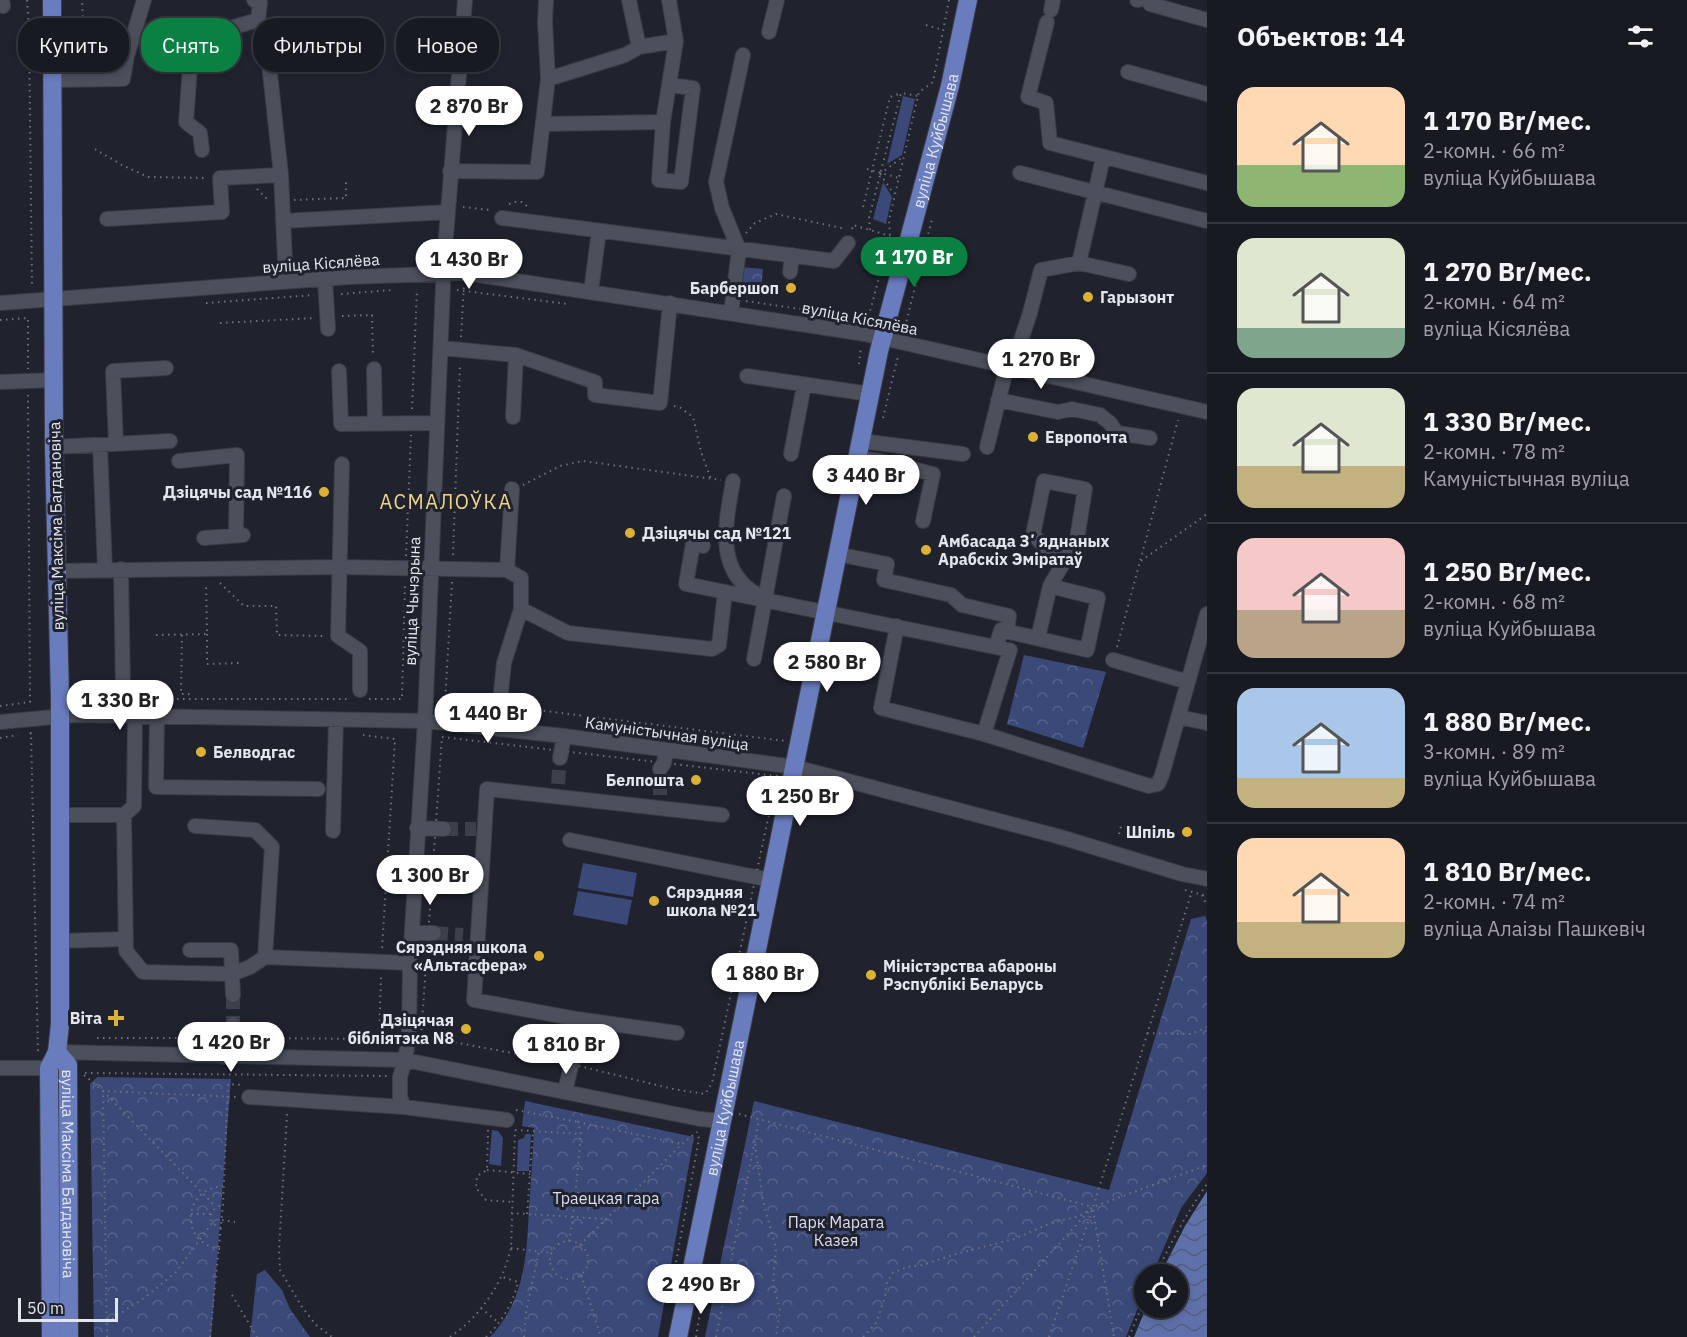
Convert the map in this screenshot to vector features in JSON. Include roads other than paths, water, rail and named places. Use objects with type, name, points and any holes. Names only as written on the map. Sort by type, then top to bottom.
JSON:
[{"type":"main road","name":"вуліца Максіма Багдановіча","points":[[51,1337],[48,1063],[60,1024],[60,715],[54,447],[52,0]]},
{"type":"main road","name":"вуліца Куйбышава","points":[[678,1337],[731,1118],[754,968],[771,880],[882,338],[950,86],[968,0]]},
{"type":"main road","name":"вуліца Максіма Багдановіча","points":[[48,1063],[68,1065],[69,1337]]},
{"type":"street","points":[[53,80],[123,79],[127,56],[144,0]]},
{"type":"street","points":[[202,150],[200,133],[186,122],[191,54],[203,36],[258,20],[260,3],[254,0]]},
{"type":"street","name":"вуліца Чычэрына","points":[[404,1107],[400,1097],[400,1077],[415,1036],[410,963],[425,721],[444,273],[450,171],[465,0]]},
{"type":"street","points":[[450,171],[537,172],[548,79],[546,0]]},
{"type":"street","points":[[629,0],[639,47]]},
{"type":"street","points":[[669,0],[676,41],[663,122],[659,180],[681,182],[693,88],[669,85]]},
{"type":"street","points":[[769,32],[777,0]]},
{"type":"street","points":[[1142,1],[1207,20]]},
{"type":"street","points":[[1050,11],[1028,97],[1046,103],[1050,143],[1207,183]]},
{"type":"street","points":[[548,79],[625,55],[639,47],[676,41]]},
{"type":"street","points":[[731,313],[739,250],[722,208],[716,182],[743,56]]},
{"type":"street","points":[[270,72],[281,175],[286,281]]},
{"type":"street","points":[[1128,72],[1207,94]]},
{"type":"street","points":[[543,124],[663,122]]},
{"type":"street","points":[[1079,263],[1103,158]]},
{"type":"street","points":[[1020,173],[1207,221]]},
{"type":"street","points":[[108,219],[222,212],[220,178],[281,175]]},
{"type":"street","points":[[283,217],[448,212]]},
{"type":"street","points":[[502,218],[834,261],[850,237]]},
{"type":"street","points":[[591,291],[599,231]]},
{"type":"street","points":[[790,272],[792,255]]},
{"type":"street","points":[[987,447],[998,400],[1030,313],[1041,270],[1079,263],[1129,274]]},
{"type":"street","name":"вуліца Кісялёва","points":[[0,303],[325,278],[465,273],[670,303],[882,338],[1207,412]]},
{"type":"street","points":[[325,278],[328,329]]},
{"type":"street","points":[[441,348],[516,355],[595,382],[595,395],[660,403],[670,303]]},
{"type":"street","points":[[513,417],[516,355]]},
{"type":"street","points":[[116,444],[113,370],[166,368]]},
{"type":"street","points":[[374,369],[375,423]]},
{"type":"street","points":[[339,371],[341,424],[437,423]]},
{"type":"street","points":[[747,376],[870,394]]},
{"type":"street","points":[[0,382],[54,380]]},
{"type":"street","points":[[791,454],[804,385]]},
{"type":"street","points":[[998,400],[1058,412],[1072,409],[1100,415],[1117,433],[1150,438]]},
{"type":"street","points":[[54,447],[170,441]]},
{"type":"street","points":[[100,445],[105,570]]},
{"type":"street","points":[[859,450],[963,454]]},
{"type":"street","points":[[859,450],[880,461],[933,474],[923,522]]},
{"type":"street","points":[[179,461],[237,456],[239,535],[204,538]]},
{"type":"street","points":[[342,464],[338,636],[360,651],[360,690]]},
{"type":"street","points":[[1038,638],[1050,585],[1063,564],[1077,539],[1085,489],[1044,481],[1033,535],[1063,564]]},
{"type":"street","points":[[733,482],[724,533],[729,561],[745,588],[765,599]]},
{"type":"street","points":[[507,570],[512,489]]},
{"type":"street","points":[[754,659],[784,496]]},
{"type":"street","points":[[703,546],[693,544],[686,585],[825,611],[1010,650],[984,734]]},
{"type":"street","points":[[837,554],[887,564],[884,580],[951,595],[962,605],[1009,616],[1007,631]]},
{"type":"street","points":[[56,571],[339,567],[507,570],[520,578],[521,609],[504,663],[497,729]]},
{"type":"street","points":[[121,569],[124,696]]},
{"type":"street","points":[[996,647],[1001,630],[1087,650],[1098,598],[1050,585]]},
{"type":"street","points":[[521,609],[568,633],[712,649],[719,645],[725,592]]},
{"type":"street","points":[[897,626],[881,708],[984,734],[1149,786],[1158,784],[1162,776],[1207,614]]},
{"type":"street","points":[[1113,660],[1188,682]]},
{"type":"street","name":"Камуністычная вуліца","points":[[0,722],[60,715],[425,721],[564,736],[795,767],[1057,836],[1182,874],[1207,879]]},
{"type":"street","points":[[59,815],[124,815],[134,806],[135,716]]},
{"type":"street","points":[[157,716],[156,787],[318,789]]},
{"type":"street","points":[[1179,717],[1207,723]]},
{"type":"street","points":[[333,831],[336,720]]},
{"type":"street","points":[[560,758],[564,736]]},
{"type":"street","points":[[660,770],[664,763],[666,750]]},
{"type":"street","points":[[677,1033],[577,1024],[474,1000],[480,829],[487,789],[557,790],[659,801],[722,815]]},
{"type":"street","points":[[124,815],[126,951],[143,972],[232,974],[250,967],[265,957],[410,963]]},
{"type":"street","points":[[195,826],[255,830],[273,847],[265,957]]},
{"type":"street","points":[[417,828],[440,828]]},
{"type":"street","points":[[570,840],[771,880]]},
{"type":"street","points":[[413,933],[431,933]]},
{"type":"street","points":[[463,935],[478,935]]},
{"type":"street","points":[[59,941],[126,939]]},
{"type":"street","points":[[190,950],[231,950],[233,995]]},
{"type":"street","points":[[754,968],[803,981]]},
{"type":"street","points":[[223,1057],[234,1031]]},
{"type":"street","points":[[565,1091],[574,1054]]},
{"type":"street","points":[[0,1068],[48,1063],[223,1057],[405,1060],[700,1119],[731,1118]]},
{"type":"street","points":[[249,1097],[404,1107],[488,1118],[511,1125]]},
{"type":"water","points":[[1207,1191],[1207,1337],[1134,1337],[1142,1318],[1188,1318],[1188,1264],[1166,1264],[1185,1226]]},
{"type":"tunnel","points":[[558,784],[560,758]]},
{"type":"tunnel","points":[[660,769],[660,795]]},
{"type":"tunnel","points":[[444,829],[476,829]]},
{"type":"tunnel","points":[[434,933],[463,935]]},
{"type":"tunnel","points":[[233,995],[233,1024]]},
{"type":"tunnel","points":[[574,1054],[578,1028]]},
{"type":"place","name":"Барбершоп","points":[[791,288]]},
{"type":"place","name":"Гарызонт","points":[[1088,297]]},
{"type":"place","name":"Европочта","points":[[1033,437]]},
{"type":"place","name":"Дзіцячы сад №116","points":[[324,492]]},
{"type":"place","name":"Дзіцячы сад №121","points":[[630,533]]},
{"type":"place","name":"Амбасада Зʼяднаных Арабскіх Эміратаў","points":[[926,550]]},
{"type":"place","name":"Белводгас","points":[[201,752]]},
{"type":"place","name":"Белпошта","points":[[696,780]]},
{"type":"place","name":"Шпіль","points":[[1187,832]]},
{"type":"place","name":"Сярэдняя школа №21","points":[[654,901]]},
{"type":"place","name":"Сярэдняя школа «Альтасфера»","points":[[539,956]]},
{"type":"place","name":"Міністэрства абароны Рэспублікі Беларусь","points":[[871,975]]},
{"type":"place","name":"Віта","points":[[116,1018]]},
{"type":"place","name":"Дзіцячая бібліятэка N8","points":[[466,1029]]},
{"type":"district","name":"АСМАЛОЎКА","points":[[446,502]]},
{"type":"park label","name":"Траецкая гара","points":[[606,1198]]},
{"type":"park label","name":"Парк Марата Казея","points":[[836,1231]]}]
